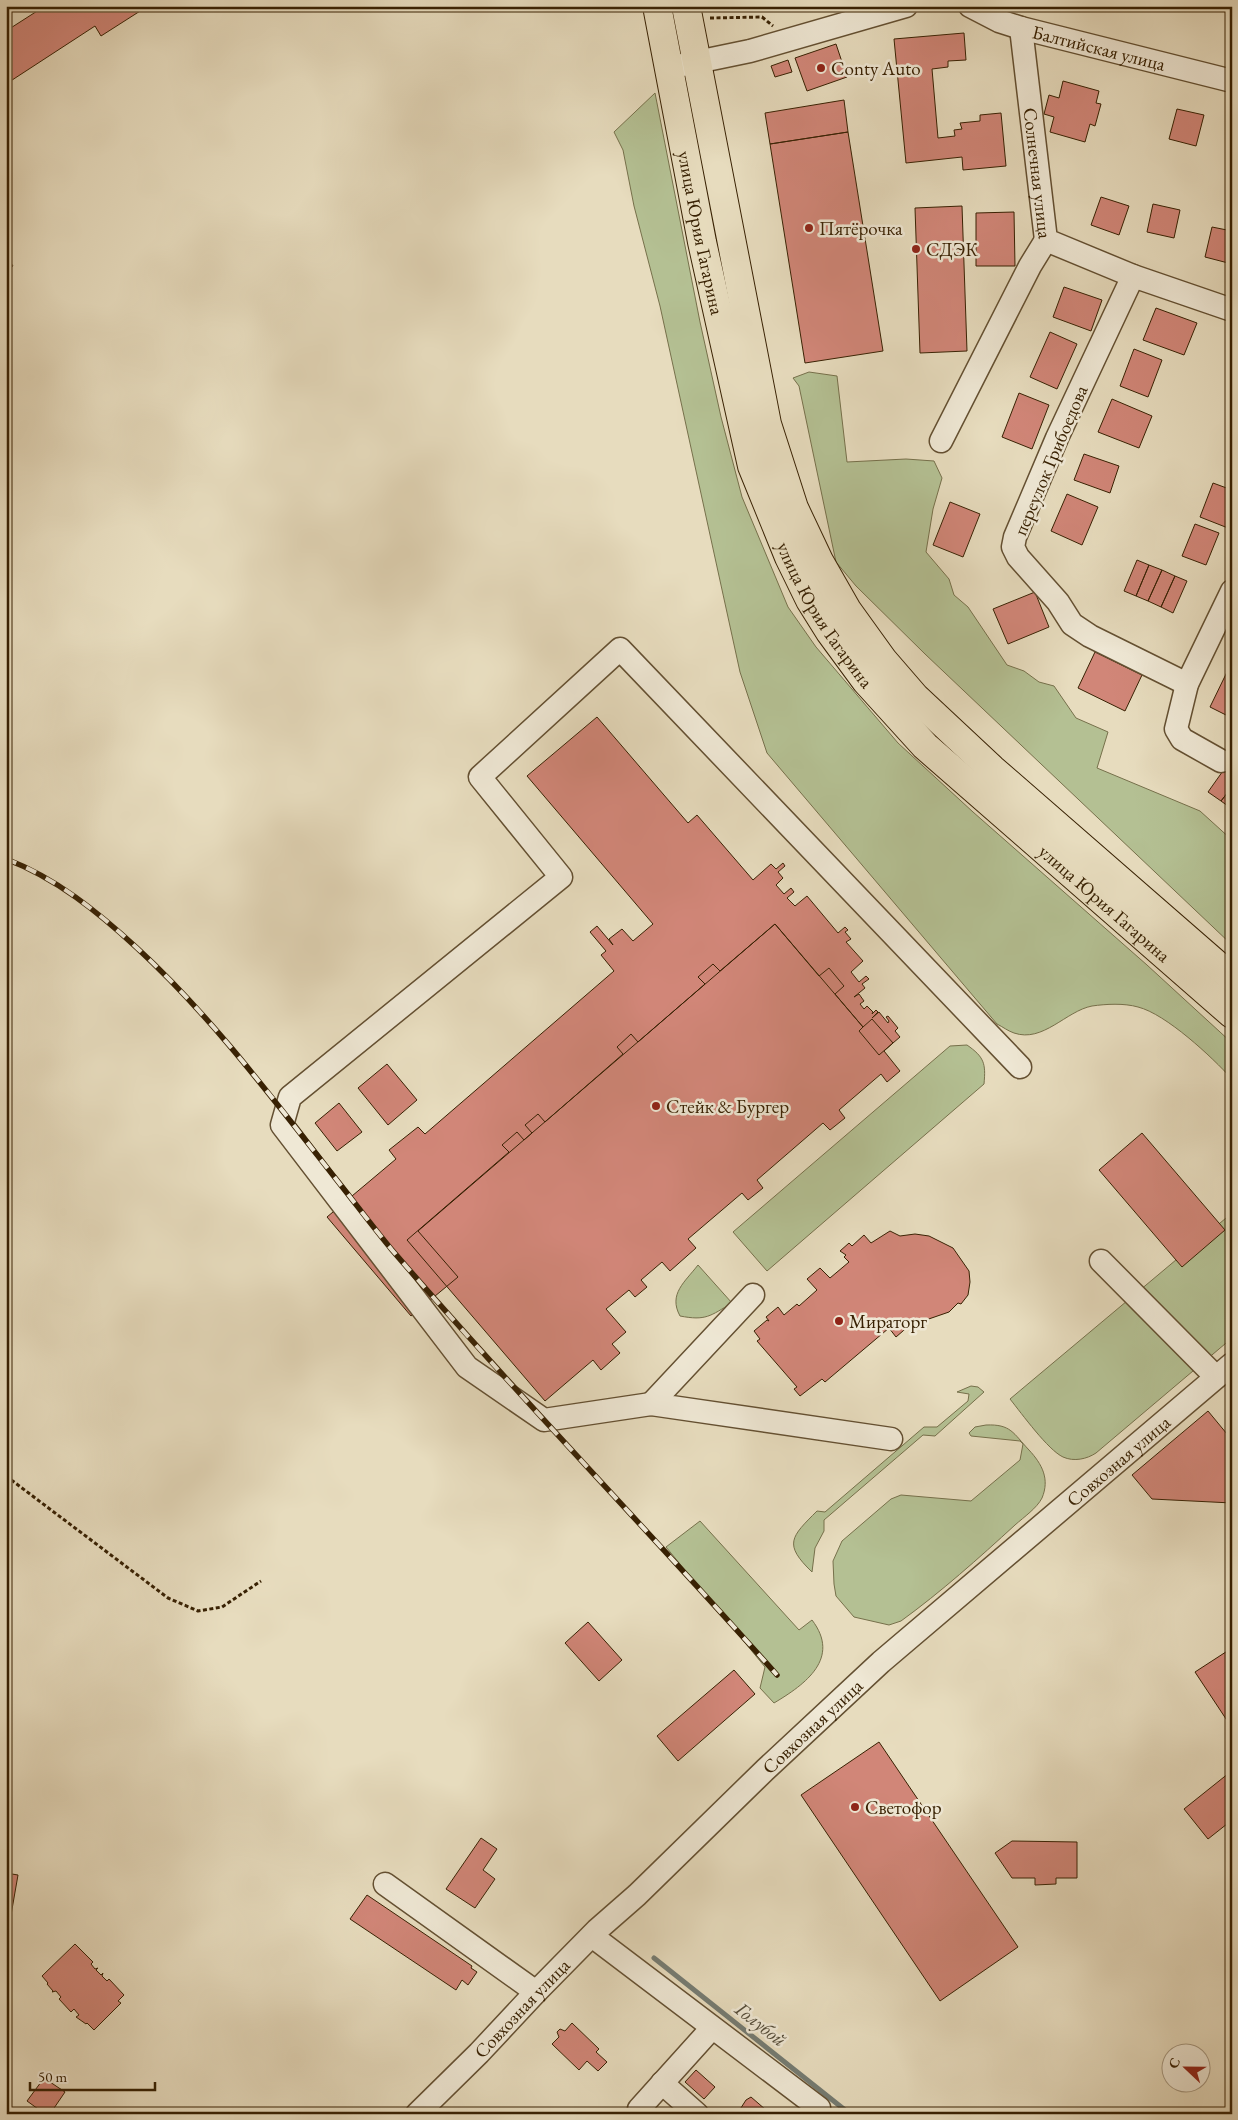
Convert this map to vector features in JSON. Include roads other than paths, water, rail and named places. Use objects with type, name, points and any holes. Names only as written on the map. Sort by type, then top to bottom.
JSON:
[{"type":"main road","name":"улица Юрия Гагарина","points":[[657,6],[704,251],[752,466],[789,557],[810,600],[830,632],[866,681],[925,746],[1232,1014]]},
{"type":"main road","name":"улица Юрия Гагарина","points":[[696,12],[697,61],[766,424],[794,508],[819,561],[847,610],[883,660],[915,697],[950,732],[1232,978]]},
{"type":"street","points":[[668,68],[750,51],[906,6]]},
{"type":"street","name":"Балтийская улица","points":[[970,6],[999,21],[1021,28],[1232,82]]},
{"type":"street","name":"Солнечная улица","points":[[1021,28],[1046,240],[1133,276],[1232,310]]},
{"type":"street","points":[[941,441],[1030,266],[1046,240]]},
{"type":"street","name":"переулок Грибоедова","points":[[1133,276],[1057,438],[1015,537],[1013,548],[1018,557],[1058,602],[1072,624],[1090,636],[1187,684]]},
{"type":"street","points":[[1221,761],[1182,739],[1176,729],[1187,684],[1232,591]]},
{"type":"street","points":[[891,1439],[651,1404],[544,1420],[467,1367],[282,1125],[290,1097],[561,877],[480,777],[620,649],[1020,1067]]},
{"type":"street","points":[[1101,1261],[1224,1370]]},
{"type":"street","points":[[651,1404],[753,1295]]},
{"type":"street","name":"Совхозная улица","points":[[417,2114],[592,1936],[637,1896],[765,1770],[881,1662],[1224,1370]]},
{"type":"street","points":[[385,1884],[536,1992]]},
{"type":"street","points":[[592,1936],[819,2108]]},
{"type":"street","points":[[639,2109],[712,2028]]},
{"type":"street","points":[[662,2083],[698,2114]]},
{"type":"waterway","name":"Голубой","points":[[654,1958],[850,2114]]},
{"type":"railway","points":[[6,859],[42,876],[92,909],[137,948],[191,1002],[241,1059],[392,1250],[439,1304],[777,1675]]},
{"type":"place","name":"Conty Auto","points":[[821,68]]},
{"type":"place","name":"Пятёрочка","points":[[809,228]]},
{"type":"place","name":"СДЭК","points":[[916,249]]},
{"type":"place","name":"Стейк & Бургер","points":[[656,1106]]},
{"type":"place","name":"Мираторг","points":[[839,1321]]},
{"type":"place","name":"Светофор","points":[[855,1807]]}]
